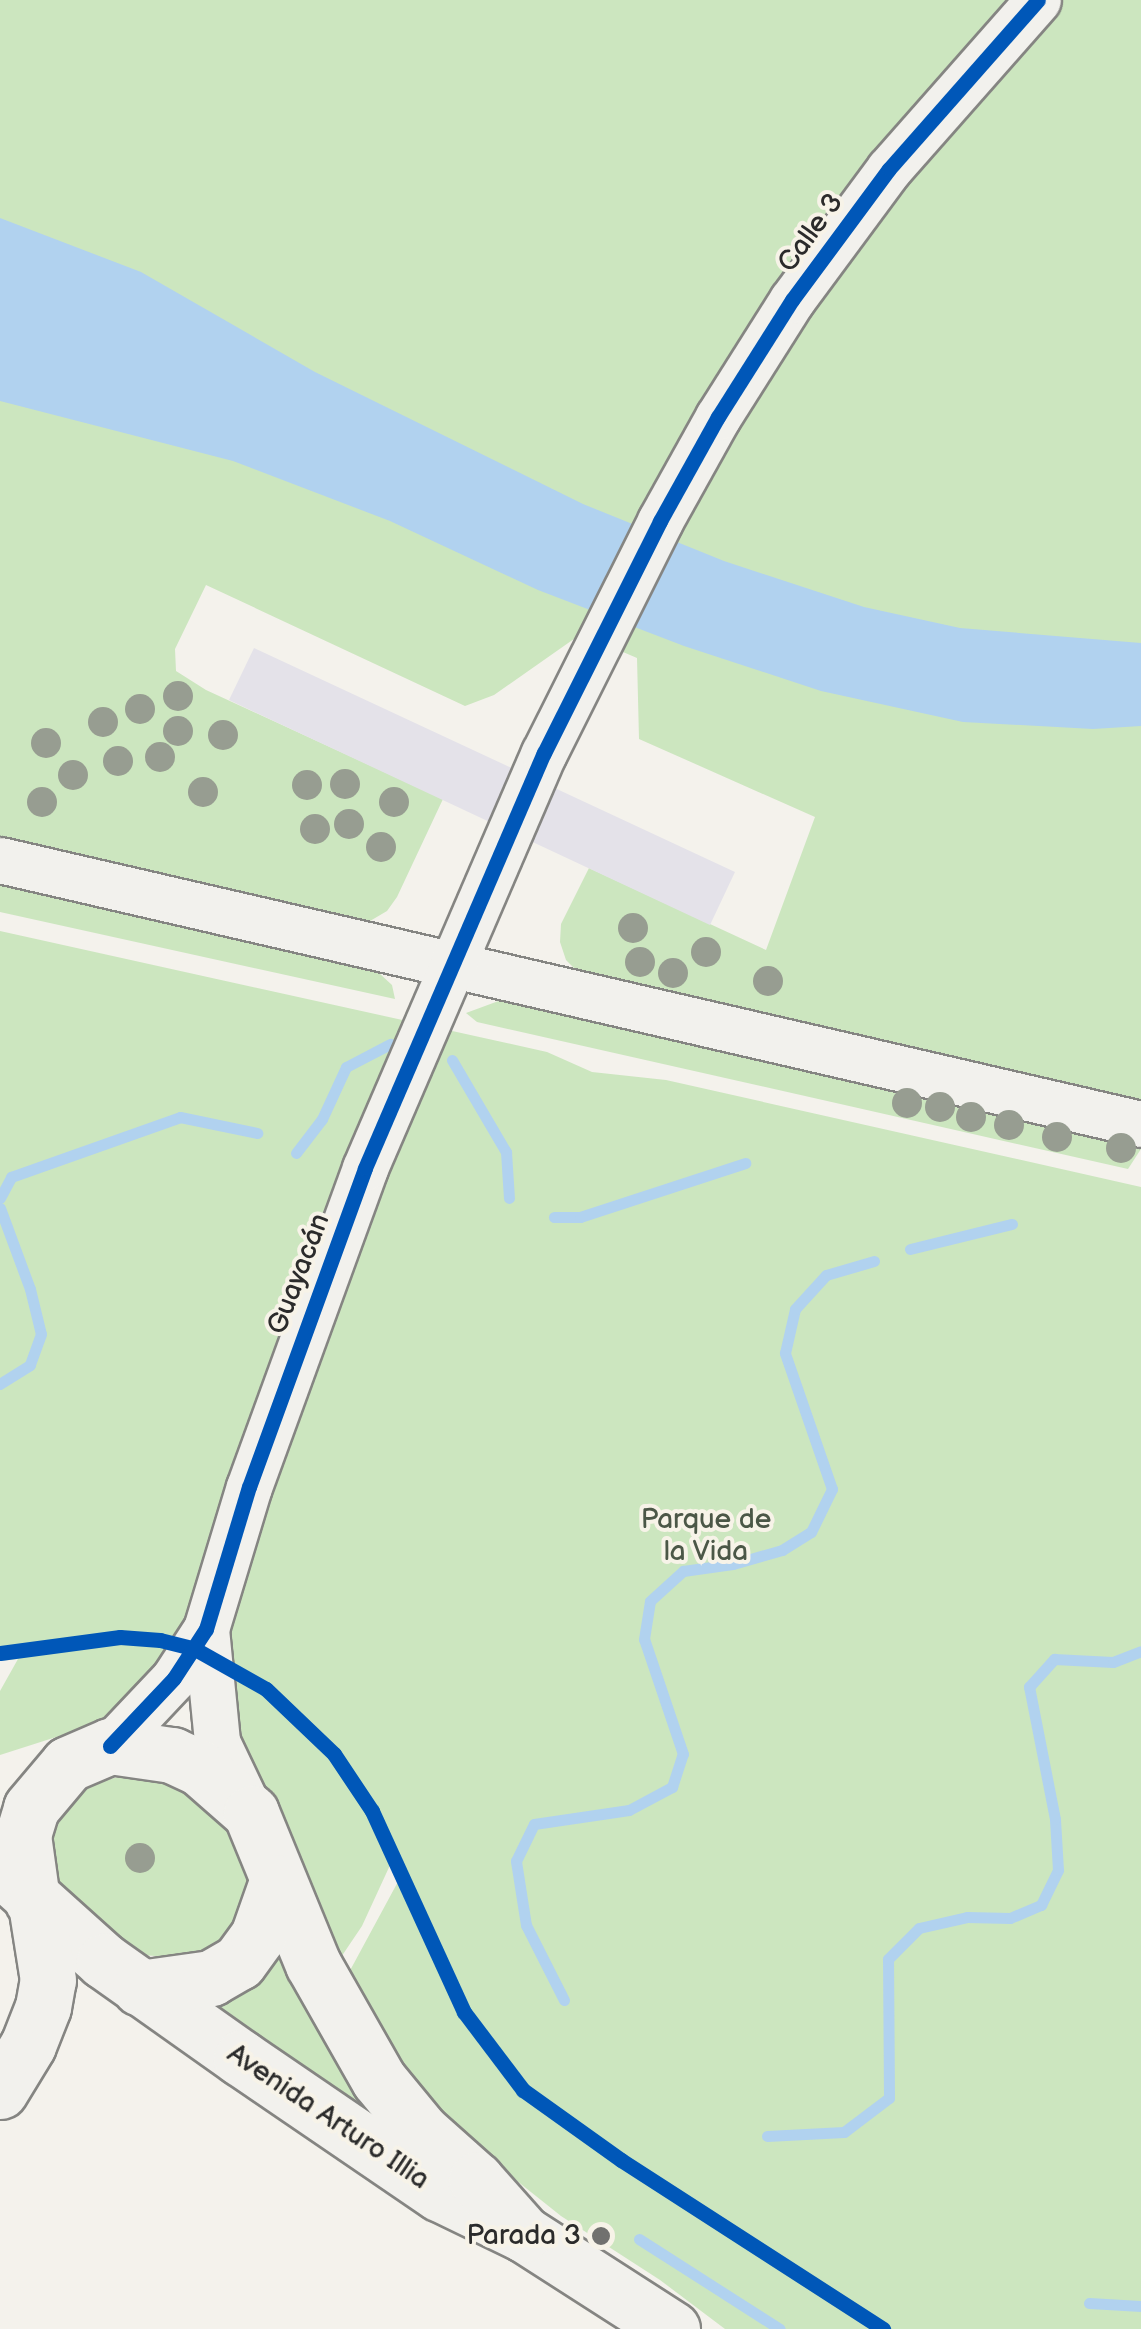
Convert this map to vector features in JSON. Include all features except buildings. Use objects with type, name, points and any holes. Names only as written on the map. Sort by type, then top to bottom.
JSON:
[{"type":"main road","points":[[0,2091],[28,2046],[48,1980],[23,1890],[23,1835],[31,1808],[88,1755]]},
{"type":"main road","points":[[0,1774],[88,1755],[172,1755],[200,1768],[251,1813],[277,1882],[258,1936],[239,1962],[210,1978],[138,1987],[79,2004],[28,2046]]},
{"type":"main road","name":"Avenida Arturo Illia","points":[[277,1882],[324,1986],[379,2080],[421,2132],[476,2180],[524,2234]]},
{"type":"main road","points":[[23,1890],[138,1987]]},
{"type":"main road","name":"Avenida Arturo Illia","points":[[138,1987],[439,2193],[524,2234],[672,2329]]},
{"type":"street","name":"Calle 3","points":[[606,631],[718,417],[792,300],[889,169],[1038,0]]},
{"type":"street","name":"Guayacán","points":[[88,1755],[174,1678],[206,1630],[304,1330],[365,1168],[522,804],[606,631]]},
{"type":"street","points":[[0,860],[1141,1124]]},
{"type":"street","name":"Guayacán","points":[[206,1630],[217,1742],[251,1813]]},
{"type":"green space","points":[[0,0],[1141,0],[1141,1107],[580,974],[566,960],[560,942],[561,924],[589,868],[766,950],[815,817],[639,739],[637,658],[581,634],[494,695],[465,706],[206,585],[175,649],[176,671],[206,690],[443,799],[397,897],[387,911],[370,921],[352,924],[0,842]]},
{"type":"green space","points":[[0,872],[367,962],[392,985],[395,999],[0,912]]},
{"type":"green space","name":"Parque de la Vida","points":[[0,931],[547,1052],[592,1072],[666,1080],[1141,1187],[1141,2329],[725,2329],[660,2280],[561,2216],[433,2114],[340,1989],[400,1878],[391,1863],[362,1926],[331,1972],[236,1752],[222,1670],[75,1731],[0,1755],[0,1691],[18,1659],[0,1661]]},
{"type":"green space","points":[[504,999],[1141,1137],[1141,1149],[1128,1169],[477,1022],[466,1013]]},
{"type":"green space","points":[[131,1774],[185,1789],[230,1825],[253,1878],[251,1905],[217,1947],[192,1958],[139,1955],[62,1894],[52,1867],[53,1817],[81,1786]]},
{"type":"green space","points":[[284,1948],[418,2150],[206,2005],[257,1977]]},
{"type":"water","points":[[0,218],[141,272],[315,372],[583,504],[724,561],[864,607],[960,628],[1141,643],[1141,726],[1093,729],[963,722],[821,691],[684,646],[538,590],[390,521],[233,461],[0,401]]},
{"type":"waterway","points":[[296,1153],[322,1119],[346,1067],[390,1044]]},
{"type":"waterway","points":[[452,1060],[506,1152],[509,1198]]},
{"type":"waterway","points":[[0,1198],[11,1177],[180,1117],[257,1133]]},
{"type":"waterway","points":[[554,1217],[580,1217],[745,1163]]},
{"type":"waterway","points":[[0,1208],[30,1289],[41,1334],[30,1365],[0,1384]]},
{"type":"waterway","points":[[910,1249],[1012,1224]]},
{"type":"waterway","points":[[564,2000],[526,1925],[516,1861],[534,1824],[629,1810],[672,1787],[683,1754],[644,1639],[650,1601],[683,1571],[733,1564],[782,1550],[811,1532],[832,1489],[785,1353],[795,1309],[826,1275],[874,1261]]},
{"type":"waterway","points":[[767,2136],[844,2132],[889,2098],[888,1959],[919,1928],[967,1917],[1010,1918],[1041,1905],[1058,1870],[1055,1819],[1029,1687],[1054,1659],[1113,1662],[1141,1651]]},
{"type":"waterway","points":[[639,2239],[780,2329]]},
{"type":"waterway","points":[[1089,2303],[1141,2306]]},
{"type":"cycle path","points":[[110,1746],[174,1678],[206,1629],[249,1487],[365,1168],[544,753],[660,521],[718,417],[792,300],[889,169],[1038,0]]},
{"type":"cycle path","points":[[0,1653],[120,1637],[160,1640],[195,1649],[266,1689],[334,1754],[372,1811],[464,2012],[523,2090],[621,2160],[883,2329]]},
{"type":"place","name":"Parada 3","points":[[601,2236]]}]
